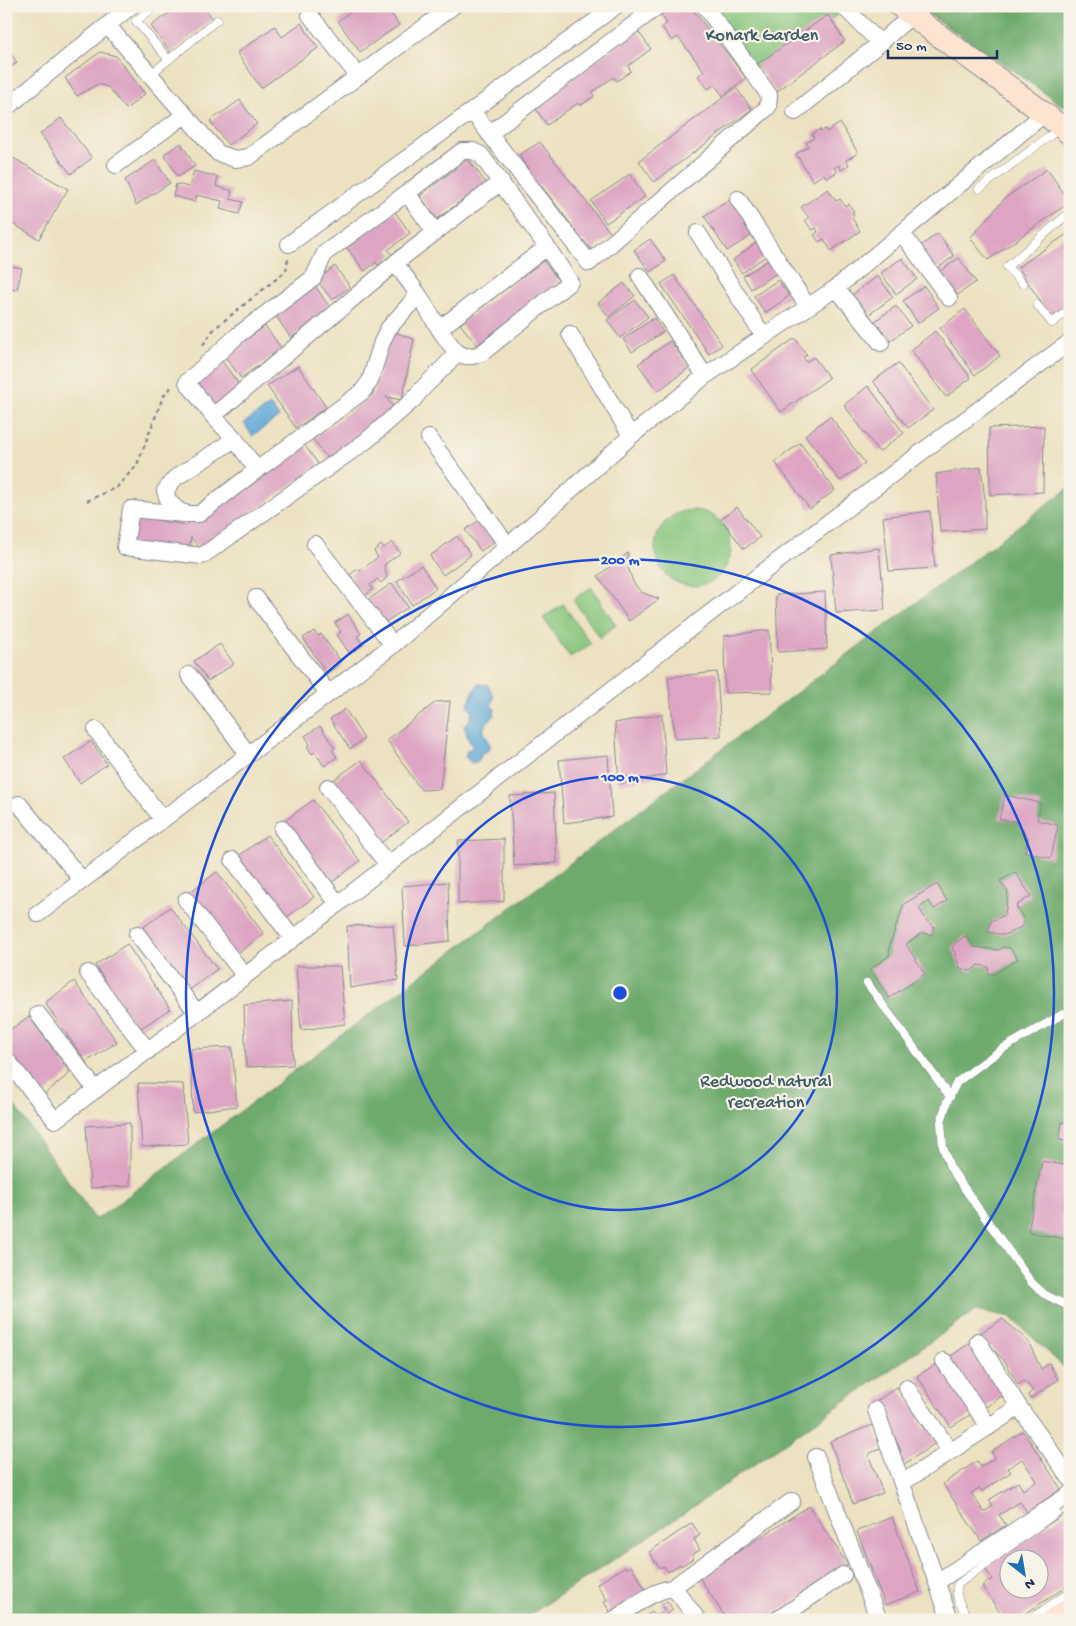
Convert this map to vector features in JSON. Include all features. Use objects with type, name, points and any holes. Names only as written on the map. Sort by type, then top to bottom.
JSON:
[{"type":"main road","points":[[906,11],[1059,125]]},
{"type":"main road","points":[[1053,1620],[1070,1609]]},
{"type":"street","points":[[6,108],[131,6]]},
{"type":"street","points":[[108,26],[218,153],[235,159],[249,157],[453,6]]},
{"type":"street","points":[[289,244],[616,6]]},
{"type":"street","points":[[489,134],[658,6]]},
{"type":"street","points":[[472,111],[589,262],[768,107],[769,96],[705,6]]},
{"type":"street","points":[[843,6],[880,43]]},
{"type":"street","points":[[795,112],[880,43],[906,11]]},
{"type":"street","points":[[310,15],[358,76]]},
{"type":"street","points":[[116,166],[185,115]]},
{"type":"street","points":[[38,914],[393,645],[631,436],[705,376],[836,288],[902,233],[1059,125]]},
{"type":"street","points":[[257,470],[235,439],[213,416],[187,382],[238,335],[313,278],[325,253],[462,151],[473,151],[481,155],[570,282],[482,353],[474,356],[465,356],[458,353],[440,329],[395,262]]},
{"type":"street","points":[[386,174],[405,194],[435,232]]},
{"type":"street","points":[[213,416],[395,262],[501,182]]},
{"type":"street","points":[[738,199],[808,307]]},
{"type":"street","points":[[698,233],[764,337]]},
{"type":"street","points":[[902,233],[949,298]]},
{"type":"street","points":[[440,329],[547,247]]},
{"type":"street","points":[[640,276],[705,376]]},
{"type":"street","points":[[836,288],[881,343]]},
{"type":"street","points":[[131,509],[198,514],[362,392],[370,381],[388,329],[418,295]]},
{"type":"street","points":[[570,334],[631,436]]},
{"type":"street","points":[[6,1059],[55,1120],[198,1013],[623,681],[913,458],[1070,342]]},
{"type":"street","points":[[131,509],[125,547],[202,556],[366,441],[413,400],[458,353]]},
{"type":"street","points":[[429,438],[508,546]]},
{"type":"street","points":[[131,509],[165,491],[175,478],[235,439]]},
{"type":"street","points":[[165,491],[169,502],[179,511],[187,514]]},
{"type":"street","points":[[315,544],[393,645]]},
{"type":"street","points":[[256,598],[328,693]]},
{"type":"street","points":[[189,675],[248,754]]},
{"type":"street","points":[[96,730],[162,819]]},
{"type":"street","points":[[328,787],[388,865]]},
{"type":"street","points":[[19,804],[82,880]]},
{"type":"street","points":[[282,828],[338,904]]},
{"type":"street","points":[[234,860],[293,939]]},
{"type":"street","points":[[186,900],[245,976]]},
{"type":"street","points":[[137,934],[198,1013]]},
{"type":"street","points":[[88,973],[148,1051]]},
{"type":"street","points":[[38,1014],[96,1090]]},
{"type":"street","points":[[978,1341],[1020,1407],[1070,1478]]},
{"type":"street","points":[[944,1361],[989,1427]]},
{"type":"street","points":[[907,1388],[950,1451]]},
{"type":"street","points":[[902,1483],[1020,1407]]},
{"type":"street","points":[[876,1410],[950,1620]]},
{"type":"street","points":[[816,1457],[879,1620]]},
{"type":"street","points":[[937,1582],[1070,1494]]},
{"type":"street","points":[[613,1620],[664,1589],[672,1588],[792,1501]]},
{"type":"street","points":[[777,1620],[843,1576]]},
{"type":"street","points":[[672,1588],[678,1593],[698,1620]]},
{"type":"lane","points":[[155,6],[136,21],[168,59]]},
{"type":"lane","points":[[150,75],[217,20]]},
{"type":"lane","points":[[980,188],[1059,125]]},
{"type":"lane","points":[[1023,284],[1007,266],[1070,212]]},
{"type":"lane","points":[[1037,305],[1052,323],[1070,309]]},
{"type":"lane","points":[[867,983],[950,1097]]},
{"type":"lane","points":[[1064,1014],[1002,1049],[957,1082],[941,1122],[943,1147],[950,1167],[1031,1282],[1044,1294],[1070,1307]]},
{"type":"lane","points":[[969,1620],[956,1596],[958,1584],[1070,1502]]},
{"type":"lane","points":[[1029,1620],[1070,1592]]},
{"type":"green space","name":"Konark Garden","points":[[706,6],[851,6],[757,69]]},
{"type":"green space","points":[[916,6],[1070,6],[1070,111],[1009,68]]},
{"type":"green space","name":"Redwood natural recreation","points":[[1070,487],[1070,1373],[1011,1317],[976,1310],[680,1516],[522,1620],[6,1620],[6,1094],[96,1220]]},
{"type":"green space","points":[[693,510],[708,513],[720,521],[728,533],[731,548],[728,563],[720,575],[708,583],[693,586],[678,583],[666,575],[658,563],[655,548],[658,533],[666,521],[678,513]]},
{"type":"green space","points":[[591,587],[616,625],[600,638],[573,600]]},
{"type":"green space","points":[[563,604],[591,644],[570,657],[543,618]]},
{"type":"water","points":[[270,405],[279,417],[252,436],[244,423]]},
{"type":"water","points":[[479,684],[488,685],[494,696],[491,705],[495,709],[494,716],[487,722],[484,728],[490,748],[486,752],[481,752],[478,762],[471,763],[465,757],[467,750],[473,747],[464,726],[470,719],[472,710],[468,707]]},
{"type":"building","points":[[179,6],[203,6],[213,19],[171,53],[151,26]]},
{"type":"building","points":[[358,6],[386,6],[399,25],[360,52],[338,21]]},
{"type":"building","points":[[664,6],[690,6],[746,78],[723,96],[714,84],[708,89],[698,76],[704,71],[678,37],[672,41],[662,27],[667,23],[658,11]]},
{"type":"building","points":[[828,15],[845,41],[776,92],[756,65]]},
{"type":"building","points":[[301,23],[318,48],[261,88],[237,53],[275,26],[282,37]]},
{"type":"building","points":[[638,31],[651,49],[628,66],[631,71],[617,81],[614,77],[592,92],[594,96],[580,106],[578,103],[547,125],[533,105]]},
{"type":"building","points":[[6,45],[17,63],[6,69]]},
{"type":"building","points":[[100,52],[116,56],[145,94],[126,109],[108,87],[98,84],[77,96],[65,78]]},
{"type":"building","points":[[736,88],[752,109],[654,182],[639,161]]},
{"type":"building","points":[[240,100],[257,124],[228,145],[210,121]]},
{"type":"building","points":[[61,118],[92,158],[71,174],[40,134]]},
{"type":"building","points":[[840,123],[858,153],[846,160],[849,165],[841,170],[839,165],[834,168],[837,172],[827,178],[824,174],[813,181],[796,154],[809,146],[806,143],[814,138],[812,134],[820,129],[821,132],[825,129],[827,132]]},
{"type":"building","points":[[540,142],[612,235],[592,250],[583,240],[578,245],[567,231],[573,227],[540,184],[536,187],[524,172],[528,169],[519,155]]},
{"type":"building","points":[[181,143],[195,166],[178,177],[164,154]]},
{"type":"building","points":[[6,154],[68,189],[39,239],[6,220]]},
{"type":"building","points":[[468,159],[486,183],[437,219],[420,196]]},
{"type":"building","points":[[155,160],[170,183],[136,205],[125,180]]},
{"type":"building","points":[[1047,169],[1070,202],[988,260],[970,238],[1005,198]]},
{"type":"building","points":[[194,171],[218,177],[216,186],[232,191],[230,199],[243,202],[239,214],[220,209],[222,201],[197,195],[195,202],[173,196],[176,184],[189,187]]},
{"type":"building","points":[[630,174],[645,197],[606,223],[591,201]]},
{"type":"building","points":[[828,189],[836,201],[840,199],[845,206],[849,204],[854,212],[852,212],[854,216],[852,218],[860,231],[831,251],[824,239],[819,242],[814,235],[818,232],[816,228],[812,230],[805,220],[809,218],[801,207]]},
{"type":"building","points":[[731,199],[754,234],[727,251],[704,216]]},
{"type":"building","points":[[395,212],[410,233],[388,250],[392,255],[378,265],[376,262],[365,271],[347,248]]},
{"type":"building","points":[[1070,232],[1070,304],[1051,318],[1018,267]]},
{"type":"building","points":[[938,233],[954,256],[934,271],[918,248]]},
{"type":"building","points":[[650,239],[666,261],[650,272],[634,250]]},
{"type":"building","points":[[757,242],[767,255],[742,273],[733,260]]},
{"type":"building","points":[[902,258],[917,279],[896,294],[881,273]]},
{"type":"building","points":[[959,258],[976,282],[956,296],[939,272]]},
{"type":"building","points":[[543,260],[559,281],[477,345],[460,324]]},
{"type":"building","points":[[769,260],[777,273],[751,289],[743,276]]},
{"type":"building","points":[[6,265],[22,268],[17,290],[6,288]]},
{"type":"building","points":[[335,266],[350,287],[332,300],[317,280]]},
{"type":"building","points":[[674,275],[722,345],[709,354],[661,284]]},
{"type":"building","points":[[878,276],[893,297],[867,316],[852,295]]},
{"type":"building","points":[[778,280],[789,296],[765,313],[754,296]]},
{"type":"building","points":[[313,283],[331,309],[291,338],[273,312]]},
{"type":"building","points":[[624,283],[635,296],[609,317],[598,303]]},
{"type":"building","points":[[924,286],[939,308],[918,323],[903,301]]},
{"type":"building","points":[[635,300],[648,317],[620,338],[607,320]]},
{"type":"building","points":[[896,306],[911,326],[890,341],[875,321]]},
{"type":"building","points":[[965,309],[1000,356],[975,375],[940,328]]},
{"type":"building","points":[[654,318],[663,332],[632,352],[623,339]]},
{"type":"building","points":[[265,326],[282,349],[241,378],[224,355]]},
{"type":"building","points":[[392,331],[414,339],[402,400],[386,397],[396,411],[329,461],[313,439],[373,394]]},
{"type":"building","points":[[935,331],[971,378],[946,397],[911,350]]},
{"type":"building","points":[[795,338],[807,355],[803,357],[806,362],[814,357],[829,378],[781,412],[751,370]]},
{"type":"building","points":[[670,341],[690,367],[658,391],[638,364]]},
{"type":"building","points":[[222,361],[240,386],[210,409],[191,383]]},
{"type":"building","points":[[898,363],[933,410],[908,428],[873,381]]},
{"type":"building","points":[[298,366],[326,407],[296,428],[267,386]]},
{"type":"building","points":[[868,386],[904,433],[879,452],[844,405]]},
{"type":"building","points":[[830,416],[865,463],[840,481],[805,435]]},
{"type":"building","points":[[1044,426],[1043,492],[990,495],[989,428]]},
{"type":"building","points":[[303,443],[319,465],[200,549],[191,537],[189,553],[127,544],[132,516],[186,525]]},
{"type":"building","points":[[800,443],[835,490],[810,509],[775,462]]},
{"type":"building","points":[[981,467],[985,500],[985,529],[940,532],[936,474]]},
{"type":"building","points":[[737,507],[760,537],[744,549],[721,519]]},
{"type":"building","points":[[930,511],[935,568],[889,571],[883,517]]},
{"type":"building","points":[[481,519],[496,540],[481,551],[465,530]]},
{"type":"building","points":[[457,536],[471,555],[443,575],[430,556]]},
{"type":"building","points":[[392,542],[400,553],[384,565],[387,577],[381,583],[377,579],[370,585],[373,589],[365,596],[359,589],[348,582],[353,578],[350,575],[357,569],[360,571],[378,557],[374,551],[381,545],[384,548]]},
{"type":"building","points":[[879,548],[885,610],[836,613],[831,555]]},
{"type":"building","points":[[628,553],[628,567],[633,582],[641,592],[659,599],[629,621],[598,576]]},
{"type":"building","points":[[421,565],[436,588],[412,605],[397,581]]},
{"type":"building","points":[[392,583],[408,607],[384,623],[368,600]]},
{"type":"building","points":[[825,592],[827,649],[778,652],[776,595]]},
{"type":"building","points":[[348,614],[361,634],[357,636],[363,645],[350,654],[337,635],[341,632],[335,623]]},
{"type":"building","points":[[769,630],[772,692],[725,693],[724,636]]},
{"type":"building","points":[[314,631],[318,636],[321,634],[342,663],[327,674],[303,638]]},
{"type":"building","points":[[220,644],[234,664],[208,681],[194,661]]},
{"type":"building","points":[[717,672],[721,736],[675,739],[668,677]]},
{"type":"building","points":[[450,701],[440,789],[421,790],[387,740],[436,702]]},
{"type":"building","points":[[345,709],[364,739],[350,749],[330,719]]},
{"type":"building","points":[[662,714],[666,775],[619,784],[615,723]]},
{"type":"building","points":[[320,726],[335,748],[332,750],[337,757],[324,766],[315,752],[312,754],[307,746],[310,744],[305,736]]},
{"type":"building","points":[[91,741],[107,764],[80,783],[64,759]]},
{"type":"building","points":[[608,755],[612,817],[564,823],[559,760]]},
{"type":"building","points":[[361,760],[408,822],[378,845],[331,782]]},
{"type":"building","points":[[554,793],[557,863],[514,866],[510,796]]},
{"type":"building","points":[[1005,795],[1041,803],[1037,820],[1058,825],[1051,858],[1025,852],[1028,838],[1018,822],[999,819]]},
{"type":"building","points":[[313,800],[360,861],[330,884],[283,822]]},
{"type":"building","points":[[267,835],[314,897],[283,920],[236,858]]},
{"type":"building","points":[[504,839],[504,901],[458,904],[458,841]]},
{"type":"building","points":[[217,872],[264,934],[234,956],[187,894]]},
{"type":"building","points":[[1015,872],[1031,896],[1016,906],[1023,918],[1023,926],[1005,935],[988,932],[991,921],[1005,915],[1008,892],[1000,881]]},
{"type":"building","points":[[448,882],[450,941],[405,946],[402,886]]},
{"type":"building","points":[[937,884],[947,901],[934,909],[929,901],[919,908],[927,921],[934,926],[932,935],[922,933],[906,944],[925,974],[889,998],[870,969],[889,956],[890,944],[904,904]]},
{"type":"building","points":[[170,907],[217,969],[187,992],[140,930]]},
{"type":"building","points":[[393,925],[398,980],[350,988],[347,926]]},
{"type":"building","points":[[965,936],[974,947],[999,950],[1003,947],[1010,948],[1018,959],[994,974],[988,973],[989,967],[978,965],[971,971],[960,968],[952,946]]},
{"type":"building","points":[[127,944],[170,1009],[138,1030],[95,965]]},
{"type":"building","points":[[296,966],[340,966],[345,1024],[301,1030]]},
{"type":"building","points":[[74,981],[117,1042],[86,1062],[45,1003]]},
{"type":"building","points":[[292,1001],[293,1065],[246,1067],[244,1005]]},
{"type":"building","points":[[29,1016],[70,1073],[41,1097],[6,1052],[6,1033]]},
{"type":"building","points":[[232,1047],[237,1106],[193,1112],[191,1049]]},
{"type":"building","points":[[138,1083],[183,1084],[188,1144],[142,1147]]},
{"type":"building","points":[[1062,1122],[1070,1124],[1070,1142],[1059,1140]]},
{"type":"building","points":[[130,1123],[130,1186],[90,1188],[86,1126]]},
{"type":"building","points":[[1042,1161],[1070,1166],[1063,1209],[1070,1210],[1070,1240],[1028,1232]]},
{"type":"building","points":[[1003,1319],[1028,1341],[1041,1369],[1049,1363],[1058,1380],[1030,1399],[1028,1395],[1033,1390],[1024,1381],[1018,1385],[1005,1361],[977,1335]]},
{"type":"building","points":[[970,1343],[1005,1394],[980,1411],[945,1360]]},
{"type":"building","points":[[939,1362],[973,1413],[951,1427],[917,1376]]},
{"type":"building","points":[[897,1387],[921,1417],[918,1420],[925,1430],[928,1428],[937,1442],[903,1465],[896,1457],[901,1451],[894,1436],[890,1439],[877,1401]]},
{"type":"building","points":[[873,1425],[882,1448],[868,1454],[883,1493],[853,1504],[830,1441]]},
{"type":"building","points":[[1023,1431],[1061,1489],[1027,1512],[1020,1502],[999,1515],[1006,1525],[981,1541],[943,1484],[977,1461],[981,1467],[995,1458],[991,1452]],"holes":[[[1022,1459],[1037,1481],[1023,1490],[1018,1482],[989,1500],[993,1506],[984,1512],[971,1493],[979,1488],[982,1491],[1011,1472],[1008,1468]]]},
{"type":"building","points":[[809,1506],[848,1565],[765,1620],[727,1620],[699,1577]]},
{"type":"building","points":[[1070,1510],[1070,1584],[1016,1620],[1005,1620],[982,1586],[992,1579],[984,1567],[998,1558],[998,1598],[1048,1598],[1048,1548],[1013,1548]]},
{"type":"building","points":[[892,1517],[920,1592],[885,1605],[857,1531]]},
{"type":"building","points":[[692,1523],[700,1535],[694,1539],[700,1550],[692,1555],[694,1558],[668,1572],[664,1566],[660,1568],[649,1552]]},
{"type":"building","points":[[626,1566],[628,1569],[631,1566],[646,1590],[611,1613],[604,1602],[607,1600],[597,1584]]},
{"type":"building","points":[[667,1601],[673,1610],[666,1614],[670,1620],[651,1620],[648,1614],[652,1611],[656,1616],[665,1611],[661,1605]]}]
